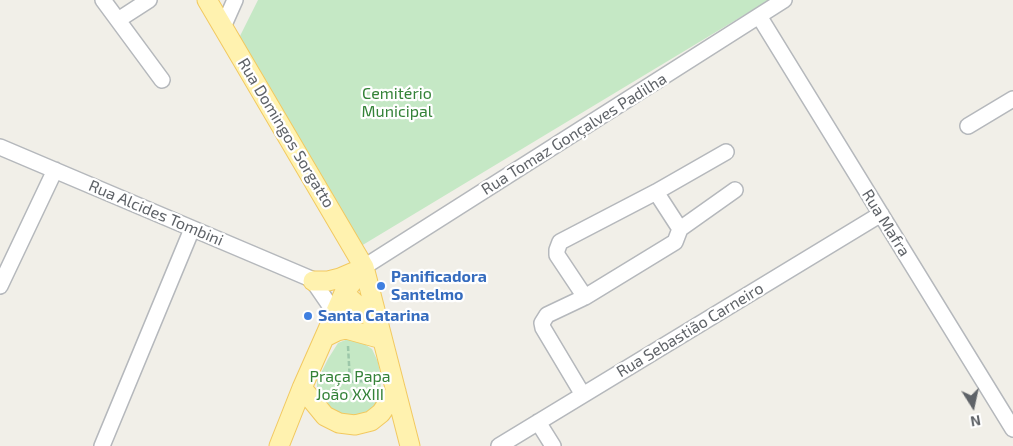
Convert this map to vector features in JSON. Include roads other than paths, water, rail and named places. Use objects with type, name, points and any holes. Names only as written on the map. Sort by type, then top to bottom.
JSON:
[{"type":"main road","name":"Rua Domingos Sorgatto","points":[[207,0],[364,267],[410,446]]},
{"type":"main road","points":[[313,280],[328,281],[340,278],[364,267]]},
{"type":"main road","points":[[279,446],[344,293],[364,267]]},
{"type":"main road","points":[[344,293],[380,332]]},
{"type":"main road","points":[[325,337],[346,329],[380,332]]},
{"type":"main road","points":[[304,384],[325,416],[339,423],[354,425],[371,421],[381,413],[396,391]]},
{"type":"street","points":[[103,0],[162,80]]},
{"type":"street","points":[[118,20],[150,0]]},
{"type":"street","points":[[224,27],[235,0]]},
{"type":"street","name":"Rua Tomaz Gonçalves Padilha","points":[[364,267],[784,0]]},
{"type":"street","name":"Rua Mafra","points":[[759,16],[1013,429]]},
{"type":"street","points":[[968,126],[1013,100]]},
{"type":"street","name":"Rua Alcides Tombini","points":[[0,147],[344,293]]},
{"type":"street","points":[[585,297],[557,255],[560,242],[656,192],[726,152]]},
{"type":"street","points":[[0,286],[54,170]]},
{"type":"street","points":[[583,395],[543,328],[542,323],[547,316],[585,297],[675,242],[680,229],[735,190]]},
{"type":"street","points":[[656,192],[680,229]]},
{"type":"street","name":"Rua Sebastião Carneiro","points":[[499,446],[881,214]]},
{"type":"street","points":[[102,446],[192,229]]},
{"type":"street","points":[[313,280],[335,314]]},
{"type":"street","points":[[538,422],[554,446]]},
{"type":"place","name":"Panificadora Santelmo","points":[[381,286]]},
{"type":"place","name":"Santa Catarina","points":[[308,316]]},
{"type":"park label","name":"Cemitério Municipal","points":[[397,103]]},
{"type":"park label","name":"Praça Papa João XXIII","points":[[350,386]]}]
